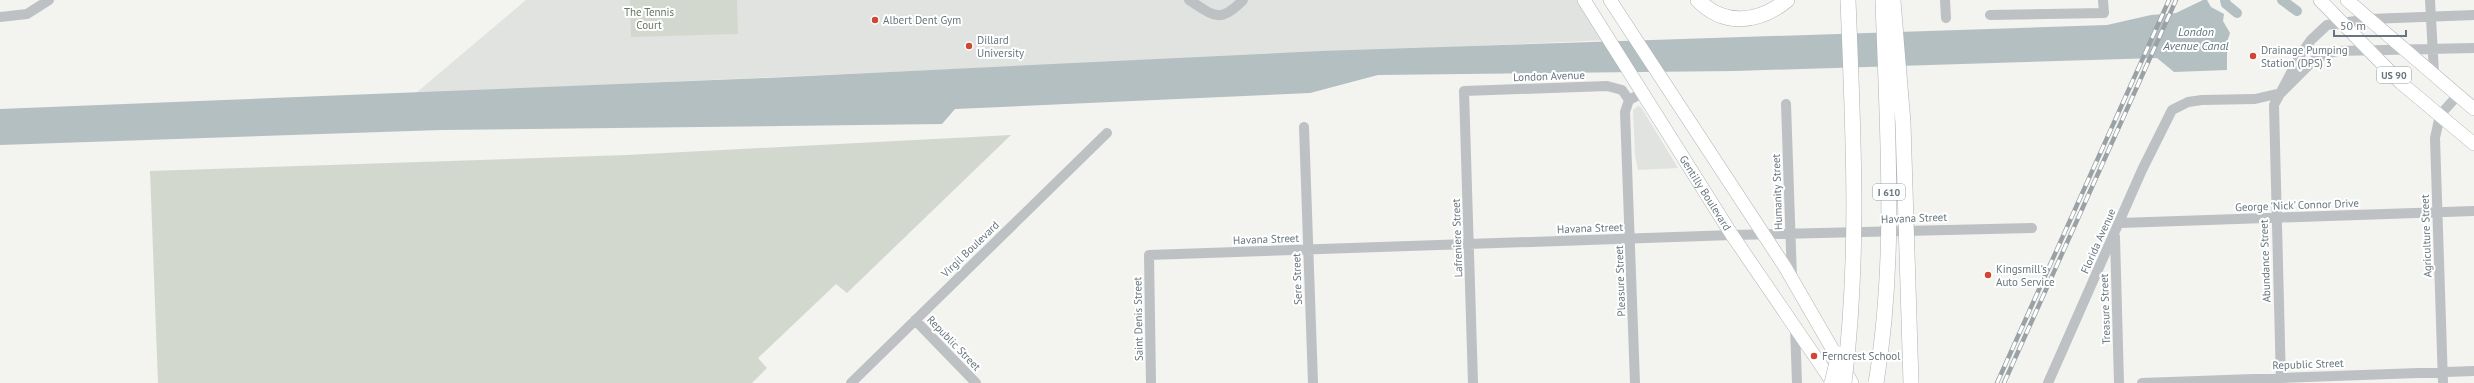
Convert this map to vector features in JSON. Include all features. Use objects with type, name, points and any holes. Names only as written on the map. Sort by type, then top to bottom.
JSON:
[{"type":"highway","points":[[1700,2],[1725,18],[1749,19],[1764,15],[1787,0]]},
{"type":"highway","points":[[1844,383],[1854,283],[1855,215],[1848,0]]},
{"type":"highway","name":"I 610","points":[[1876,383],[1885,314],[1889,247],[1884,0]]},
{"type":"highway","points":[[1893,0],[1903,130],[1911,383]]},
{"type":"highway","points":[[1832,383],[1854,283]]},
{"type":"main road","points":[[1610,0],[1792,279],[1852,383]]},
{"type":"main road","name":"US 90","points":[[2320,0],[2401,83],[2474,144]]},
{"type":"main road","name":"US 90","points":[[2347,0],[2474,108]]},
{"type":"main road","name":"Gentilly Boulevard","points":[[1586,3],[1642,88],[1732,235],[1795,326],[1832,383]]},
{"type":"street","points":[[0,17],[27,14],[49,0]]},
{"type":"street","points":[[1189,0],[1212,15],[1217,16],[1230,13],[1243,0]]},
{"type":"street","points":[[1945,0],[1946,18]]},
{"type":"street","points":[[1990,15],[2104,13],[2104,0]]},
{"type":"street","points":[[2430,0],[2434,73]]},
{"type":"street","name":"Abundance Street","points":[[2281,380],[2274,105],[2311,40],[2327,25],[2370,19],[2474,15]]},
{"type":"street","name":"Abundance Street","points":[[2281,92],[2314,61],[2326,54],[2338,51],[2474,48]]},
{"type":"street","name":"London Avenue","points":[[1464,92],[1607,86],[1622,90],[1629,100]]},
{"type":"street","points":[[1629,100],[1642,88]]},
{"type":"street","name":"Lafreniere Street","points":[[1464,92],[1470,244],[1473,383]]},
{"type":"street","name":"Florida Avenue","points":[[2048,383],[2120,223],[2145,163],[2172,110],[2188,102],[2202,100],[2255,99],[2281,92]]},
{"type":"street","name":"Agriculture Street","points":[[2443,383],[2435,138],[2440,115],[2458,95]]},
{"type":"street","name":"Pleasure Street","points":[[1629,100],[1625,112],[1635,383]]},
{"type":"street","name":"Humanity Street","points":[[1786,104],[1792,279]]},
{"type":"street","name":"Sere Street","points":[[1304,126],[1313,383]]},
{"type":"street","name":"Virgil Boulevard","points":[[851,383],[1107,133]]},
{"type":"street","name":"George 'Nick' Connor Drive","points":[[2120,223],[2474,210]]},
{"type":"street","name":"Havana Street","points":[[1149,255],[1630,238],[2032,228]]},
{"type":"street","name":"Treasure Street","points":[[2115,234],[2119,383]]},
{"type":"street","name":"Saint Denis Street","points":[[1149,255],[1152,383]]},
{"type":"street","name":"Republic Street","points":[[915,320],[976,383]]},
{"type":"street","points":[[1795,326],[1797,383]]},
{"type":"street","name":"Republic Street","points":[[2142,383],[2281,380],[2474,371]]},
{"type":"shaded area","name":"Dillard University","points":[[526,0],[1584,0],[1610,40],[416,93]]},
{"type":"shaded area","points":[[1638,106],[1641,107],[1678,168],[1638,170],[1635,155],[1633,110]]},
{"type":"green space","name":"The Tennis Court","points":[[630,0],[737,0],[738,34],[631,37]]},
{"type":"green space","points":[[1011,135],[847,293],[836,284],[758,358],[767,368],[752,383],[158,383],[150,171],[627,155]]},
{"type":"water","name":"London Avenue Canal","points":[[2203,0],[2207,0],[2211,7],[2224,14],[2223,21],[2230,33],[2227,42],[2227,70],[2174,72],[2157,58],[1735,71],[1378,75],[1310,93],[955,109],[942,124],[441,130],[0,145],[0,109],[767,78],[1321,51],[2107,25],[2151,15],[2176,13]]},
{"type":"waterway","points":[[2225,0],[2226,4],[2237,13]]},
{"type":"waterway","points":[[2282,0],[2297,11]]},
{"type":"railway","points":[[1997,383],[2169,0]]},
{"type":"railway","points":[[2004,383],[2176,0]]},
{"type":"place","name":"Albert Dent Gym","points":[[875,20]]},
{"type":"place","name":"Dillard University","points":[[969,46]]},
{"type":"place","name":"Drainage Pumping Station (DPS) 3","points":[[2253,56]]},
{"type":"place","name":"Kingsmill's Auto Service","points":[[1988,275]]},
{"type":"place","name":"Ferncrest School","points":[[1814,356]]}]
